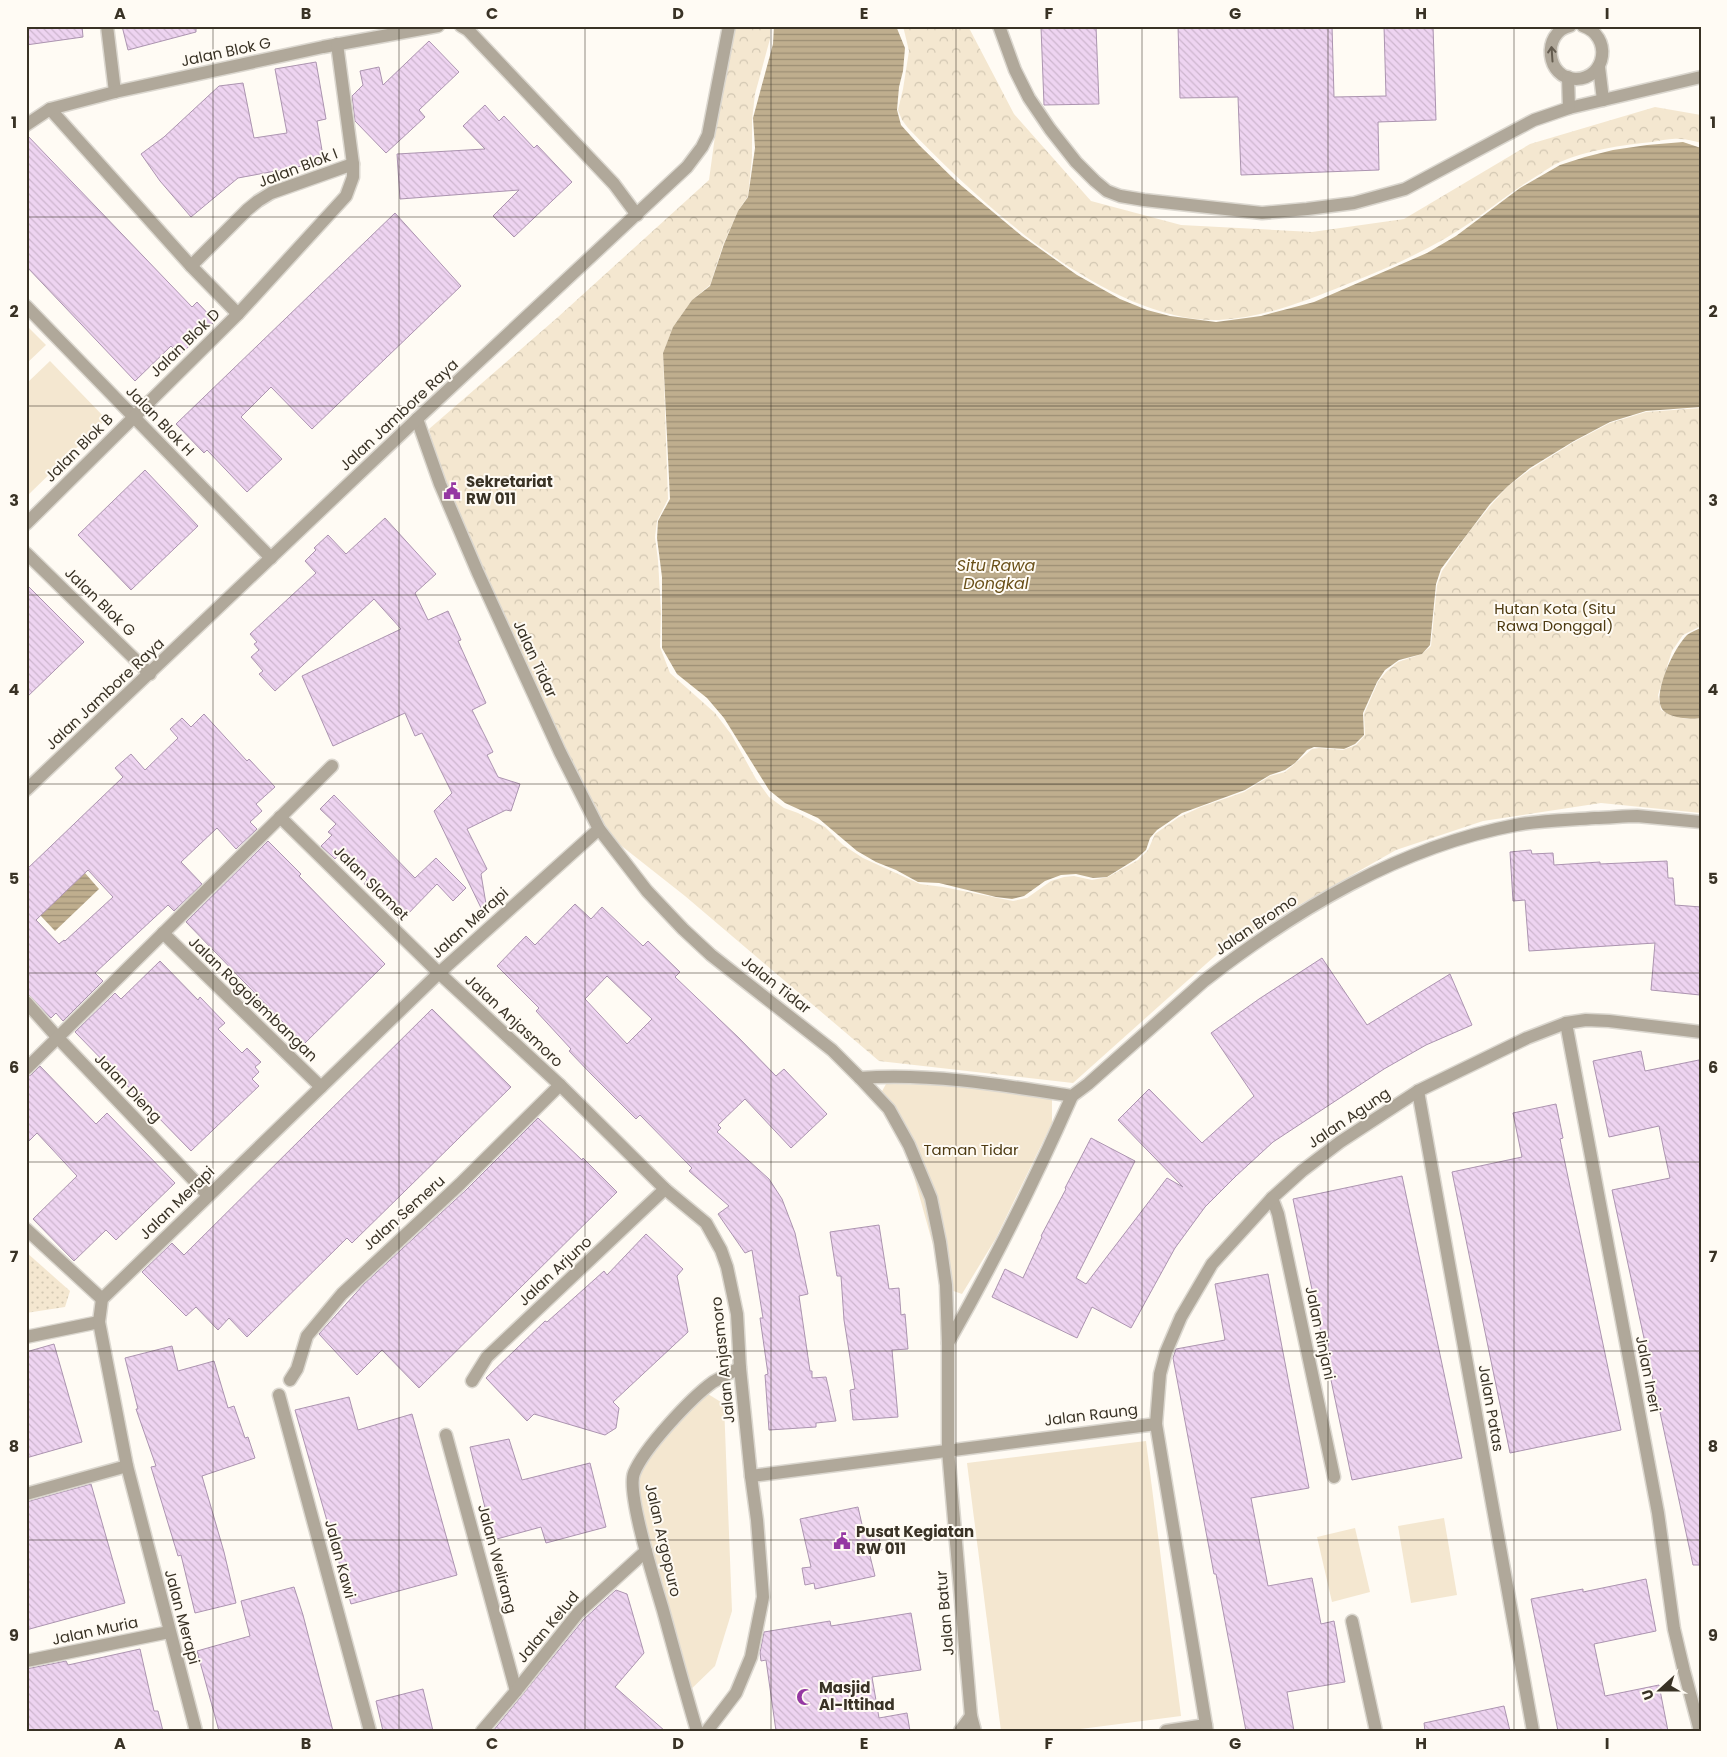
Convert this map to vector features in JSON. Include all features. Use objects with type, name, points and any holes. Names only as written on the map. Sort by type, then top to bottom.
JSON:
[{"type":"street","points":[[107,26],[115,92]]},
{"type":"street","name":"Jalan Blok G","points":[[26,125],[50,109],[115,92],[337,44],[438,26]]},
{"type":"street","points":[[461,26],[468,30],[614,184],[636,215]]},
{"type":"street","name":"Jalan Jambore Raya","points":[[26,790],[417,419],[687,167],[702,147],[712,121],[729,26]]},
{"type":"street","points":[[999,26],[1015,70],[1029,98],[1076,162],[1095,182],[1107,191],[1120,196],[1144,200],[1262,213],[1307,210],[1371,199],[1405,189],[1534,120],[1570,108],[1701,77]]},
{"type":"street","points":[[1567,27],[1558,32],[1550,48],[1550,57],[1560,73],[1577,79],[1593,73],[1599,67],[1602,58],[1603,50],[1596,34],[1587,27]]},
{"type":"street","name":"Jalan Blok I","points":[[238,314],[346,196],[354,177],[337,44]]},
{"type":"street","points":[[1599,67],[1604,100]]},
{"type":"street","points":[[1568,77],[1570,108]]},
{"type":"street","points":[[50,109],[191,266],[238,314]]},
{"type":"street","name":"Jalan Blok I","points":[[191,266],[258,200],[271,193],[353,164]]},
{"type":"street","name":"Jalan Blok H","points":[[26,306],[271,558]]},
{"type":"street","name":"Jalan Blok D","points":[[134,416],[238,314]]},
{"type":"street","name":"Jalan Blok B","points":[[26,524],[134,416]]},
{"type":"street","name":"Jalan Tidar","points":[[417,419],[440,484],[478,573],[560,752],[599,829],[647,891],[683,929],[711,955],[832,1050],[889,1109],[909,1145],[931,1198],[946,1285],[948,1343]]},
{"type":"street","name":"Jalan Blok G","points":[[26,554],[150,674]]},
{"type":"street","points":[[26,1069],[332,766]]},
{"type":"street","name":"Jalan Bromo","points":[[1072,1096],[1204,981],[1279,926],[1348,886],[1390,865],[1425,850],[1475,834],[1518,825],[1558,820],[1634,816],[1701,822]]},
{"type":"street","name":"Jalan Slamet","points":[[280,817],[439,973]]},
{"type":"street","name":"Jalan Merapi","points":[[196,1731],[126,1466],[99,1322],[102,1299],[439,973],[599,829]]},
{"type":"street","name":"Jalan Rogojembangan","points":[[163,933],[321,1087]]},
{"type":"street","name":"Jalan Anjasmoro","points":[[439,973],[560,1085],[665,1189],[706,1223],[721,1250],[736,1306],[740,1368],[757,1520],[763,1597],[751,1657],[736,1692],[707,1731]]},
{"type":"street","name":"Jalan Dieng","points":[[26,1002],[208,1195]]},
{"type":"street","name":"Jalan Agung","points":[[1156,1424],[1160,1374],[1166,1352],[1180,1318],[1212,1264],[1272,1198],[1302,1171],[1340,1142],[1418,1091],[1527,1038],[1566,1023],[1586,1020],[1609,1021],[1701,1032]]},
{"type":"street","name":"Jalan Ineri","points":[[1566,1023],[1658,1513],[1674,1629],[1700,1731]]},
{"type":"street","points":[[860,1078],[895,1076],[969,1081],[1072,1096],[1014,1221],[948,1343]]},
{"type":"street","name":"Jalan Semeru","points":[[290,1380],[297,1369],[307,1336],[342,1294],[473,1172],[560,1085]]},
{"type":"street","name":"Jalan Patas","points":[[1418,1091],[1533,1731]]},
{"type":"street","name":"Jalan Arjuno","points":[[472,1380],[487,1357],[665,1189]]},
{"type":"street","name":"Jalan Rinjani","points":[[1272,1198],[1278,1214],[1334,1477]]},
{"type":"street","points":[[26,1229],[102,1299]]},
{"type":"street","points":[[26,1337],[99,1322]]},
{"type":"street","name":"Jalan Batur","points":[[948,1343],[948,1450],[971,1716],[975,1731]]},
{"type":"street","name":"Jalan Argopuro","points":[[697,1731],[646,1551],[634,1500],[633,1474],[664,1430],[682,1411],[713,1382],[740,1368]]},
{"type":"street","name":"Jalan Kawi","points":[[279,1395],[370,1731]]},
{"type":"street","name":"Jalan Raung","points":[[751,1476],[1156,1424],[1207,1728]]},
{"type":"street","name":"Jalan Welirang","points":[[446,1435],[516,1691]]},
{"type":"street","points":[[26,1494],[126,1466]]},
{"type":"street","name":"Jalan Kelud","points":[[482,1731],[578,1612],[646,1551]]},
{"type":"street","points":[[1352,1621],[1376,1731]]},
{"type":"street","name":"Jalan Muria","points":[[26,1661],[169,1632]]},
{"type":"street","points":[[960,1731],[971,1716]]},
{"type":"street","points":[[1166,1731],[1207,1728]]},
{"type":"green space","name":"Hutan Kota (Situ Rawa Donggal)","points":[[730,26],[770,26],[770,39],[755,94],[748,196],[738,211],[723,245],[710,285],[692,300],[673,327],[663,353],[668,499],[657,521],[655,537],[661,612],[660,647],[670,673],[715,713],[731,734],[756,779],[769,797],[784,808],[825,827],[843,845],[863,858],[920,884],[1013,901],[1027,898],[1051,881],[1064,877],[1074,876],[1092,880],[1108,877],[1138,860],[1148,850],[1155,834],[1179,817],[1244,792],[1270,776],[1285,772],[1312,749],[1343,750],[1356,745],[1365,735],[1364,714],[1378,682],[1398,662],[1422,654],[1431,646],[1437,585],[1442,571],[1469,532],[1508,486],[1574,442],[1610,423],[1646,412],[1701,408],[1701,626],[1683,635],[1672,651],[1658,695],[1661,710],[1680,718],[1701,718],[1701,813],[1601,803],[1483,821],[1396,850],[1225,947],[1073,1083],[879,1061],[685,896],[600,829],[537,715],[458,543],[429,429],[558,317],[709,180]]},
{"type":"green space","points":[[903,26],[968,26],[1014,114],[1091,201],[1181,225],[1312,232],[1404,219],[1530,144],[1655,107],[1701,115],[1701,143],[1684,139],[1669,139],[1582,154],[1555,165],[1532,179],[1446,238],[1413,256],[1362,278],[1299,303],[1252,316],[1219,320],[1177,316],[1134,302],[1092,281],[1050,254],[1009,223],[908,128],[898,110],[909,51]]},
{"type":"green space","points":[[26,325],[46,345],[26,364]]},
{"type":"green space","points":[[50,361],[106,419],[26,497],[26,384]]},
{"type":"green space","name":"Taman Tidar","points":[[886,1084],[963,1085],[1052,1099],[1052,1123],[996,1238],[962,1294],[945,1288],[899,1123],[881,1093]]},
{"type":"green space","points":[[26,1252],[70,1291],[65,1307],[26,1313]]},
{"type":"green space","points":[[700,1389],[724,1404],[732,1611],[715,1666],[684,1696],[626,1474],[653,1440]]},
{"type":"green space","points":[[1146,1441],[1181,1716],[1065,1731],[1001,1731],[967,1463]]},
{"type":"green space","points":[[1444,1518],[1457,1595],[1411,1603],[1398,1526]]},
{"type":"green space","points":[[1355,1528],[1370,1592],[1332,1602],[1317,1537]]},
{"type":"water","name":"Situ Rawa Dongkal","points":[[774,26],[896,26],[905,48],[897,110],[901,125],[919,145],[957,182],[1022,236],[1077,275],[1120,299],[1147,310],[1170,316],[1216,322],[1261,316],[1314,302],[1427,253],[1456,236],[1520,188],[1560,165],[1613,150],[1647,145],[1683,142],[1701,148],[1701,407],[1646,411],[1610,422],[1530,468],[1508,486],[1490,504],[1441,569],[1436,584],[1430,645],[1422,654],[1399,660],[1385,670],[1377,682],[1363,713],[1364,735],[1355,744],[1344,749],[1314,747],[1307,750],[1295,763],[1285,770],[1270,775],[1245,790],[1182,813],[1157,830],[1150,838],[1146,850],[1136,859],[1107,877],[1093,878],[1076,874],[1061,875],[1045,881],[1024,896],[1012,899],[939,883],[918,882],[857,851],[818,818],[785,803],[769,790],[724,718],[707,698],[677,674],[662,648],[662,577],[657,538],[658,521],[670,499],[663,353],[673,327],[692,300],[710,286],[724,244],[738,211],[748,197],[755,148],[753,118],[773,44]]},
{"type":"water","points":[[1701,628],[1701,718],[1691,719],[1673,716],[1663,711],[1661,707],[1660,690],[1666,669],[1676,649],[1687,635]]},
{"type":"water","points":[[85,873],[99,889],[55,931],[40,915]]},
{"type":"building","points":[[26,26],[82,26],[83,37],[26,45]]},
{"type":"building","points":[[122,26],[196,26],[196,32],[128,50]]},
{"type":"building","points":[[1096,26],[1099,104],[1044,105],[1041,27]]},
{"type":"building","points":[[1178,26],[1332,26],[1334,97],[1386,96],[1384,26],[1433,26],[1436,120],[1378,122],[1379,170],[1241,175],[1238,97],[1180,98]]},
{"type":"building","points":[[429,41],[459,72],[419,110],[425,117],[386,153],[355,121],[352,96],[363,85],[360,71],[379,67],[383,85]]},
{"type":"building","points":[[316,62],[326,119],[317,121],[324,162],[238,178],[191,217],[160,181],[141,154],[164,137],[219,86],[243,83],[254,138],[287,133],[275,69]]},
{"type":"building","points":[[485,105],[499,121],[504,116],[534,148],[537,145],[572,182],[514,237],[493,216],[519,190],[400,199],[397,154],[485,149],[463,126]]},
{"type":"building","points":[[26,134],[192,307],[197,302],[215,321],[180,355],[171,346],[135,381],[26,266]]},
{"type":"building","points":[[395,213],[461,286],[312,429],[271,387],[241,417],[282,459],[247,492],[207,450],[204,453],[176,424]]},
{"type":"building","points":[[145,470],[198,526],[131,590],[78,535]]},
{"type":"building","points":[[385,518],[436,574],[415,593],[428,620],[448,611],[461,640],[458,641],[486,703],[472,710],[493,752],[487,755],[498,777],[520,784],[511,811],[506,810],[467,829],[487,869],[481,874],[487,910],[483,912],[434,811],[452,793],[422,733],[415,736],[405,713],[333,746],[302,676],[401,629],[374,599],[275,691],[259,674],[263,671],[251,657],[259,650],[254,644],[257,642],[250,634],[316,573],[305,561],[316,550],[314,548],[328,535],[346,554]]},
{"type":"building","points":[[26,584],[84,642],[26,698]]},
{"type":"building","points":[[204,714],[247,761],[249,759],[275,787],[256,804],[262,811],[250,822],[257,829],[236,849],[217,828],[181,862],[202,884],[174,911],[168,905],[95,973],[103,981],[63,1021],[56,1013],[51,1018],[26,992],[26,870],[123,777],[115,768],[131,754],[145,770],[178,738],[170,729],[182,718],[191,727]],"holes":[[[88,870],[113,897],[65,941],[59,944],[36,920]]]},
{"type":"building","points":[[334,795],[415,878],[436,858],[466,888],[453,901],[437,884],[401,921],[364,884],[367,880],[340,853],[335,859],[321,846],[332,835],[328,832],[336,824],[320,809]]},
{"type":"building","points":[[268,841],[301,874],[299,876],[385,964],[304,1044],[186,922]]},
{"type":"building","points":[[1531,850],[1532,854],[1553,853],[1554,865],[1667,861],[1668,878],[1673,878],[1675,905],[1701,907],[1700,995],[1651,990],[1655,943],[1529,951],[1525,900],[1513,901],[1510,852]]},
{"type":"building","points":[[575,904],[591,919],[602,907],[643,946],[648,941],[680,972],[675,977],[776,1076],[784,1069],[827,1114],[791,1148],[745,1099],[718,1125],[721,1128],[717,1132],[769,1179],[782,1199],[795,1233],[808,1294],[799,1296],[810,1371],[812,1371],[812,1378],[826,1377],[836,1421],[816,1423],[816,1427],[769,1430],[765,1375],[768,1374],[760,1318],[763,1318],[752,1250],[745,1253],[718,1214],[729,1206],[689,1171],[692,1168],[640,1115],[636,1119],[592,1075],[569,1051],[571,1049],[536,1011],[539,1008],[497,966],[526,936],[535,945]],"holes":[[[607,976],[652,1019],[627,1044],[585,999]]]},
{"type":"building","points":[[1322,958],[1367,1025],[1450,974],[1472,1025],[1426,1045],[1384,1069],[1273,1142],[1205,1207],[1175,1248],[1131,1328],[1092,1307],[1077,1338],[992,1297],[1005,1269],[1023,1278],[1041,1236],[1091,1138],[1135,1161],[1076,1278],[1086,1284],[1167,1178],[1183,1187],[1118,1120],[1149,1089],[1202,1143],[1254,1096],[1211,1033]]},
{"type":"building","points":[[160,961],[198,1000],[200,997],[225,1023],[218,1029],[242,1053],[247,1048],[261,1062],[255,1067],[259,1072],[252,1079],[259,1086],[191,1151],[75,1032],[115,993],[121,999]]},
{"type":"building","points":[[432,1009],[511,1087],[352,1243],[347,1238],[247,1337],[229,1318],[218,1330],[196,1307],[186,1316],[142,1272],[172,1243],[184,1255]]},
{"type":"building","points":[[1641,1051],[1645,1071],[1699,1060],[1701,1068],[1701,1565],[1693,1565],[1612,1190],[1670,1178],[1659,1126],[1609,1137],[1593,1061]]},
{"type":"building","points":[[40,1066],[96,1124],[107,1113],[175,1183],[116,1240],[106,1230],[74,1261],[33,1219],[77,1176],[37,1133],[26,1144],[26,1077],[31,1075]]},
{"type":"building","points":[[1556,1104],[1563,1138],[1560,1139],[1621,1430],[1510,1453],[1452,1172],[1522,1157],[1513,1113]]},
{"type":"building","points":[[538,1118],[582,1160],[583,1158],[617,1192],[419,1388],[382,1350],[357,1375],[319,1334],[364,1284],[466,1190]]},
{"type":"building","points":[[1402,1176],[1462,1458],[1352,1480],[1293,1199]]},
{"type":"building","points":[[879,1225],[889,1289],[899,1288],[901,1315],[905,1314],[908,1349],[892,1350],[898,1417],[853,1420],[850,1390],[855,1389],[844,1320],[841,1276],[837,1276],[830,1232]]},
{"type":"building","points":[[646,1234],[683,1269],[677,1276],[688,1332],[613,1402],[619,1408],[616,1428],[605,1435],[534,1414],[527,1421],[486,1378],[545,1321],[547,1322],[604,1271],[607,1275]]},
{"type":"building","points":[[1268,1274],[1309,1488],[1251,1498],[1268,1586],[1312,1578],[1321,1624],[1334,1621],[1345,1682],[1287,1692],[1294,1731],[1246,1731],[1173,1358],[1176,1349],[1225,1340],[1215,1284]]},
{"type":"building","points":[[54,1344],[82,1442],[26,1458],[26,1352]]},
{"type":"building","points":[[172,1346],[178,1371],[214,1361],[228,1408],[234,1406],[245,1438],[248,1437],[255,1458],[202,1476],[224,1552],[236,1603],[195,1613],[181,1555],[178,1556],[151,1467],[156,1466],[136,1409],[138,1409],[125,1358]]},
{"type":"building","points":[[349,1397],[358,1430],[412,1414],[457,1575],[351,1604],[295,1410]]},
{"type":"building","points":[[509,1439],[522,1480],[590,1463],[606,1527],[546,1543],[541,1527],[493,1540],[470,1447]]},
{"type":"building","points":[[91,1484],[125,1603],[26,1630],[26,1502]]},
{"type":"building","name":"Pusat Kegiatan RW 011","points":[[858,1507],[864,1533],[877,1530],[882,1550],[869,1552],[875,1576],[815,1589],[814,1583],[805,1585],[802,1568],[811,1567],[800,1519]]},
{"type":"building","points":[[1646,1579],[1656,1631],[1594,1644],[1605,1696],[1659,1685],[1668,1731],[1558,1731],[1531,1599],[1583,1589],[1583,1592]]},
{"type":"building","points":[[294,1587],[333,1731],[219,1731],[197,1651],[250,1636],[241,1601]]},
{"type":"building","points":[[616,1590],[627,1594],[644,1653],[615,1687],[665,1731],[493,1731],[584,1619]]},
{"type":"building","points":[[911,1613],[921,1670],[872,1677],[879,1718],[907,1713],[910,1731],[776,1731],[766,1660],[761,1661],[760,1653],[764,1632],[830,1621],[831,1626]]},
{"type":"building","points":[[140,1649],[154,1711],[158,1711],[163,1731],[26,1731],[26,1669],[66,1661],[68,1665]]},
{"type":"building","points":[[423,1689],[433,1731],[383,1731],[376,1701]]},
{"type":"building","points":[[1504,1706],[1510,1731],[1425,1731],[1424,1723]]},
{"type":"place","name":"Sekretariat RW 011","points":[[452,491]]},
{"type":"place","name":"Pusat Kegiatan RW 011","points":[[842,1541]]},
{"type":"place","name":"Masjid Al-Ittihad","points":[[805,1697]]}]
